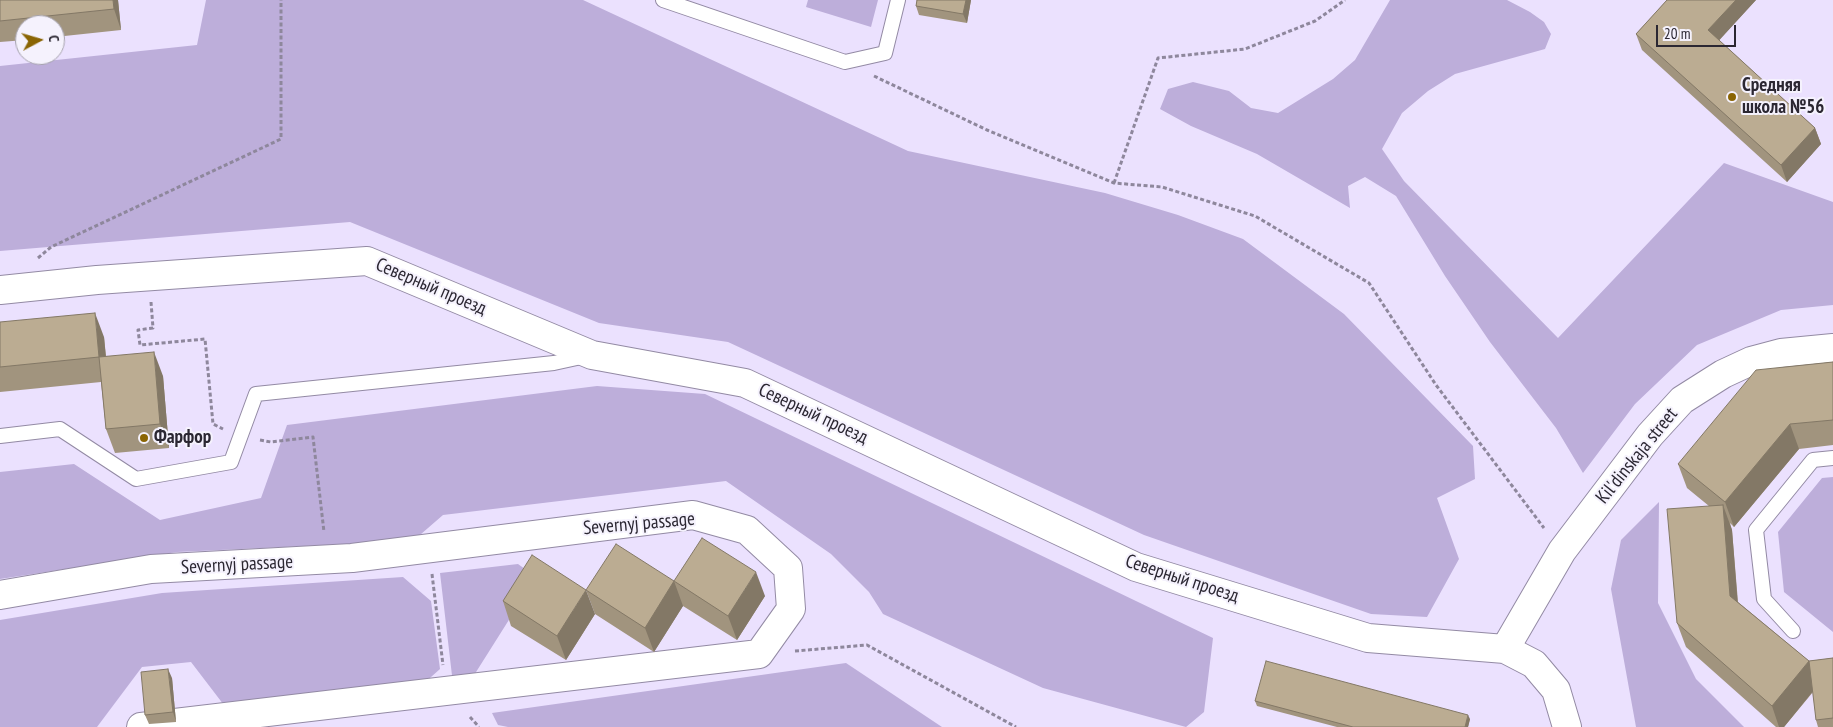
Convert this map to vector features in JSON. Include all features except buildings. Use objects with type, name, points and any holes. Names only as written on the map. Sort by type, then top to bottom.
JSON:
[{"type":"street","name":"Северный проезд","points":[[0,290],[97,280],[367,260],[592,355],[745,382],[1136,567],[1368,638],[1505,649],[1534,664],[1556,690],[1567,727]]},
{"type":"street","name":"Kil'dinskaja street","points":[[1505,649],[1562,551],[1650,435],[1682,400],[1723,374],[1751,361],[1782,353],[1833,348]]},
{"type":"street","name":"Severnyj passage","points":[[0,595],[151,570],[327,560],[429,549],[693,515],[747,530],[788,568],[791,609],[759,654]]},
{"type":"street","points":[[141,727],[759,654]]},
{"type":"lane","points":[[664,0],[844,62],[885,53],[898,0]]},
{"type":"lane","points":[[0,436],[60,429],[136,479],[231,462],[256,394],[554,363],[592,355]]},
{"type":"lane","points":[[1793,631],[1764,599],[1756,530],[1813,460],[1833,458]]},
{"type":"path","points":[[50,247],[281,139],[281,0]]},
{"type":"path","points":[[1114,183],[1158,58],[1245,49],[1315,20],[1345,0]]},
{"type":"path","points":[[844,62],[987,130],[1114,183],[1162,187],[1255,216],[1369,283],[1436,385],[1562,551]]},
{"type":"path","points":[[151,298],[153,328],[138,330],[140,345],[205,339],[213,424],[240,438]]},
{"type":"path","points":[[272,442],[313,437],[327,560]]},
{"type":"path","points":[[429,549],[446,691]]},
{"type":"path","points":[[759,654],[867,645],[1016,727]]},
{"type":"shaded area","points":[[206,0],[583,0],[908,151],[1105,193],[1178,215],[1243,239],[1344,314],[1473,446],[1475,479],[1437,498],[1459,559],[1427,617],[1371,614],[1144,535],[728,342],[599,323],[350,222],[0,251],[0,66],[65,65],[65,59],[197,45]]},
{"type":"shaded area","points":[[808,0],[878,0],[871,27],[806,7]]},
{"type":"shaded area","points":[[1390,0],[1507,0],[1544,22],[1551,34],[1545,49],[1455,74],[1428,91],[1402,113],[1382,149],[1404,181],[1558,338],[1724,163],[1833,202],[1833,305],[1781,310],[1697,345],[1635,404],[1583,473],[1556,428],[1490,342],[1445,276],[1396,196],[1365,177],[1348,186],[1350,208],[1257,154],[1191,126],[1160,109],[1168,89],[1193,82],[1229,91],[1251,108],[1278,113],[1333,79],[1355,60]]},
{"type":"shaded area","points":[[597,386],[705,394],[1213,638],[1204,712],[1186,727],[1043,688],[883,614],[869,592],[831,554],[726,481],[443,515],[413,541],[177,552],[0,579],[0,472],[74,464],[160,520],[261,498],[287,425]]},
{"type":"shaded area","points":[[1833,477],[1833,632],[1784,592],[1778,532],[1822,478]]},
{"type":"shaded area","points":[[1659,502],[1658,603],[1696,679],[1744,727],[1636,727],[1611,589],[1621,540]]},
{"type":"shaded area","points":[[518,564],[536,577],[471,680],[453,684],[440,573]]},
{"type":"shaded area","points":[[403,577],[431,601],[440,669],[422,685],[230,713],[191,662],[142,667],[97,727],[0,727],[0,620],[162,593]]},
{"type":"shaded area","points":[[846,663],[942,727],[508,727],[498,725],[492,713]]},
{"type":"place","name":"Средняя школа №56","points":[[1732,97]]},
{"type":"place","name":"Фарфор","points":[[144,438]]}]
